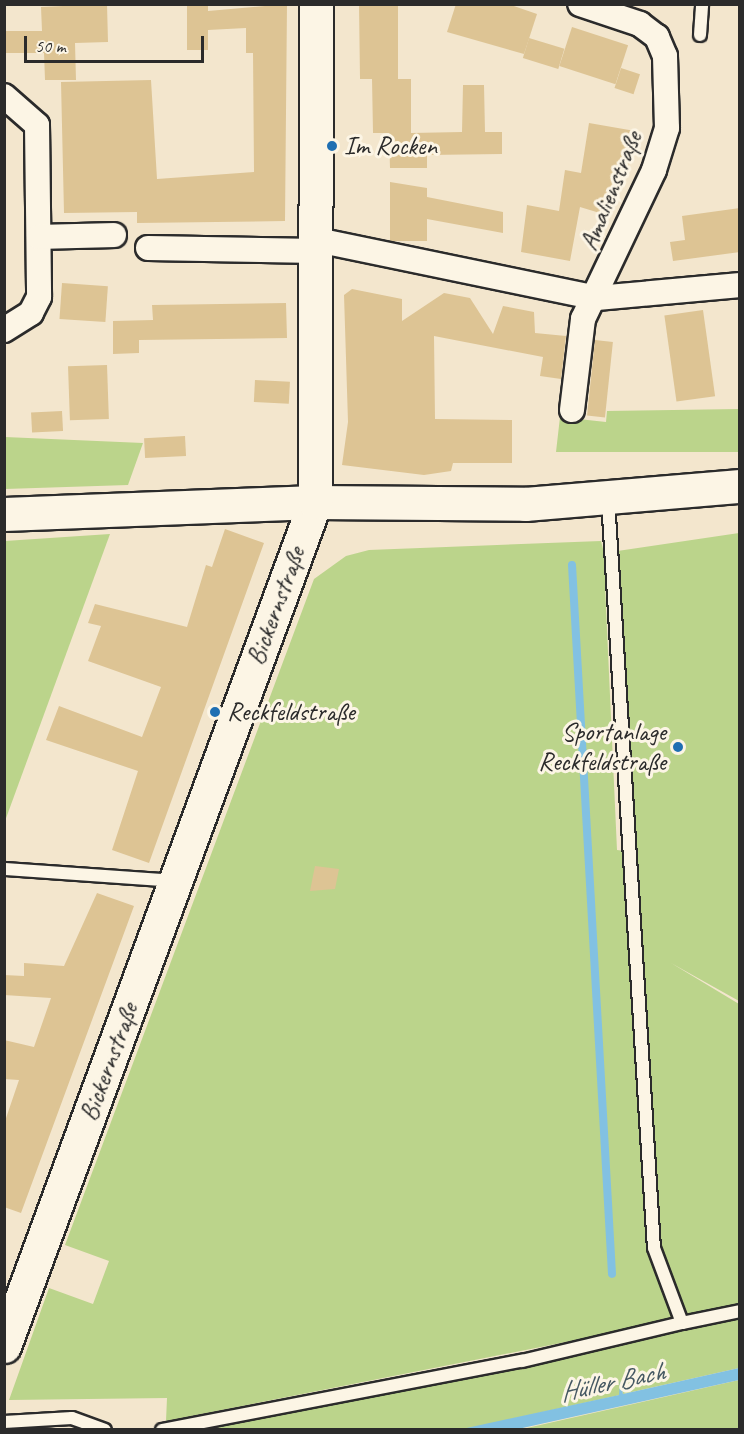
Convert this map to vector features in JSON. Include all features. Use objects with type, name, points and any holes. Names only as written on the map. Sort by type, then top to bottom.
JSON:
[{"type":"street","name":"Bickernstraße","points":[[4,1346],[315,502],[316,4]]},
{"type":"street","name":"Amalienstraße","points":[[572,410],[583,319],[597,298],[654,170],[667,128],[665,56],[657,38],[640,24],[580,4]]},
{"type":"street","points":[[4,96],[37,125],[39,237],[39,297],[31,313],[4,330]]},
{"type":"street","points":[[39,237],[114,235]]},
{"type":"street","points":[[148,248],[317,245],[597,298],[740,285]]},
{"type":"street","points":[[4,514],[315,502],[608,499],[740,486]]},
{"type":"lane","points":[[700,35],[702,4]]},
{"type":"lane","points":[[608,499],[654,1248],[682,1323]]},
{"type":"lane","points":[[4,869],[175,881]]},
{"type":"lane","points":[[162,1430],[522,1361],[740,1311]]},
{"type":"lane","points":[[4,1422],[72,1418],[105,1430]]},
{"type":"green space","points":[[739,409],[739,452],[556,452],[560,417],[606,422],[607,411]]},
{"type":"green space","points":[[5,437],[143,443],[128,485],[5,489]]},
{"type":"green space","points":[[739,533],[739,1001],[671,963],[739,1004],[739,1368],[623,1394],[620,1381],[620,1395],[462,1430],[209,1429],[590,1353],[586,1338],[166,1421],[167,1398],[9,1400],[49,1288],[93,1304],[109,1261],[65,1245],[314,579],[346,556],[369,550],[601,541],[604,553]],"holes":[[[606,585],[625,851],[617,850]]]},
{"type":"green space","points":[[110,534],[5,821],[5,541]]},
{"type":"green space","points":[[739,1380],[739,1429],[518,1430],[642,1402]]},
{"type":"water","points":[[739,1368],[739,1380],[518,1429],[462,1429],[619,1395],[620,1381],[623,1394]]},
{"type":"building","points":[[107,4],[108,42],[75,43],[76,80],[45,80],[44,53],[4,53],[4,31],[42,31],[41,7]]},
{"type":"building","points":[[187,4],[208,4],[208,11],[287,4],[285,221],[137,223],[137,212],[64,213],[61,82],[151,80],[157,179],[254,172],[253,53],[246,53],[246,28],[208,30],[208,50],[187,50]]},
{"type":"building","points":[[359,4],[398,4],[398,79],[411,79],[411,133],[462,132],[463,85],[484,85],[485,132],[502,132],[502,154],[427,155],[427,168],[390,168],[389,133],[373,133],[372,79],[360,79]]},
{"type":"building","points":[[456,4],[508,4],[537,14],[524,54],[447,32]]},
{"type":"building","points":[[572,27],[628,45],[615,84],[559,66]]},
{"type":"building","points":[[529,38],[564,49],[558,69],[523,58]]},
{"type":"building","points":[[621,68],[640,74],[634,94],[615,88]]},
{"type":"building","points":[[589,123],[635,131],[627,177],[615,175],[603,214],[580,207],[570,261],[521,252],[527,205],[559,211],[565,170],[581,173]]},
{"type":"building","points":[[390,182],[427,188],[427,197],[503,212],[503,233],[427,219],[427,241],[390,241]]},
{"type":"building","points":[[740,208],[740,252],[673,261],[670,242],[685,240],[682,216]]},
{"type":"building","points":[[62,283],[108,286],[105,322],[59,319]]},
{"type":"building","points":[[352,289],[402,299],[402,321],[444,293],[470,298],[493,334],[503,306],[534,312],[535,333],[566,336],[561,379],[540,376],[543,357],[434,336],[435,419],[512,420],[512,463],[453,463],[451,471],[424,475],[342,465],[348,422],[344,295]]},
{"type":"building","points":[[286,303],[287,338],[139,340],[139,353],[113,354],[113,321],[153,320],[152,305]]},
{"type":"building","points":[[703,310],[715,396],[676,402],[664,315]]},
{"type":"building","points":[[595,340],[613,342],[605,417],[587,416]]},
{"type":"building","points":[[107,365],[109,419],[70,420],[68,366]]},
{"type":"building","points":[[255,380],[290,382],[289,404],[254,402]]},
{"type":"building","points":[[62,411],[63,431],[32,433],[31,413]]},
{"type":"building","points":[[185,436],[186,456],[145,458],[144,438]]},
{"type":"building","points":[[225,529],[264,543],[149,863],[112,850],[138,771],[46,740],[59,706],[142,737],[161,687],[88,661],[101,626],[88,623],[95,604],[187,627],[206,565],[212,567]]},
{"type":"building","points":[[315,866],[339,869],[335,889],[310,891]]},
{"type":"building","points":[[97,893],[134,906],[21,1213],[4,1207],[4,1124],[19,1080],[4,1079],[4,1040],[34,1047],[51,998],[4,995],[4,975],[24,976],[24,963],[64,966]]},
{"type":"waterway","points":[[572,565],[612,1274]]},
{"type":"place","name":"Im Rocken","points":[[332,146]]},
{"type":"place","name":"Reckfeldstraße","points":[[215,712]]},
{"type":"place","name":"Sportanlage Reckfeldstraße","points":[[678,747]]},
{"type":"water label","name":"Hüller Bach","points":[[612,1382]]}]
